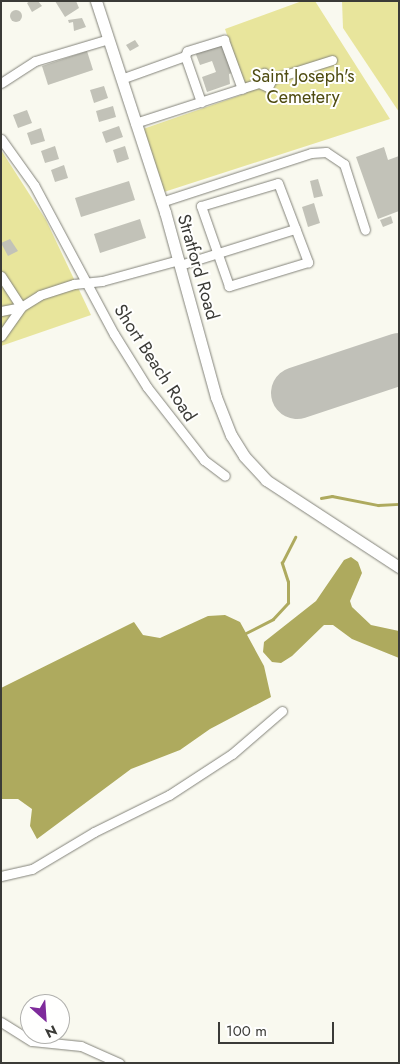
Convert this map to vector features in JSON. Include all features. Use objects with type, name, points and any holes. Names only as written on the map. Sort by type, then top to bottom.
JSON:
[{"type":"main road","name":"Stratford Road","points":[[96,1],[161,202],[216,397],[231,435],[244,456],[266,480],[312,512],[399,567]]},
{"type":"street","points":[[1,83],[35,62],[109,39]]},
{"type":"street","points":[[121,79],[185,56],[188,51],[224,40],[242,89]]},
{"type":"street","points":[[185,56],[201,102]]},
{"type":"street","points":[[135,123],[258,83],[258,78],[264,73],[272,79],[332,60]]},
{"type":"street","name":"Short Beach Road","points":[[1,139],[34,185],[87,283],[147,387],[204,460],[225,476]]},
{"type":"street","points":[[161,202],[311,153],[326,152],[344,164],[365,230]]},
{"type":"street","points":[[278,183],[308,262],[229,286],[218,251],[201,206],[278,183]]},
{"type":"street","name":"Short Beach Road","points":[[87,283],[179,263],[295,229]]},
{"type":"street","points":[[1,276],[21,307]]},
{"type":"street","points":[[1,311],[21,307],[50,291],[87,283]]},
{"type":"street","points":[[1,336],[21,307]]},
{"type":"street","points":[[1,876],[32,869],[94,832],[169,795],[232,754],[282,711]]},
{"type":"street","points":[[1,1022],[32,1041],[82,1046],[119,1063]]},
{"type":"green space","name":"Saint Joseph's Cemetery","points":[[302,1],[315,1],[390,119],[164,192],[143,129],[247,93],[225,29]]},
{"type":"green space","points":[[342,1],[399,1],[399,112],[343,28]]},
{"type":"green space","points":[[1,150],[46,220],[91,315],[1,346]]},
{"type":"shaded area","points":[[351,557],[358,562],[362,573],[350,601],[352,607],[371,625],[399,631],[399,658],[352,639],[333,625],[324,625],[292,656],[281,663],[272,662],[263,652],[264,642],[316,601],[344,560]]},
{"type":"shaded area","points":[[225,615],[240,622],[264,666],[271,697],[210,729],[180,750],[131,769],[37,839],[30,826],[32,809],[18,799],[1,799],[1,688],[134,622],[143,635],[160,638],[208,616]]},
{"type":"building","points":[[38,1],[42,6],[32,12],[27,3]]},
{"type":"building","points":[[55,1],[76,1],[79,8],[65,17]]},
{"type":"building","points":[[14,10],[18,10],[22,16],[18,22],[14,22],[10,18],[10,14]]},
{"type":"building","points":[[82,18],[86,27],[74,31],[73,22],[69,23],[68,20]]},
{"type":"building","points":[[135,40],[139,46],[130,51],[126,45]]},
{"type":"building","points":[[221,42],[234,72],[229,74],[230,84],[207,92],[202,77],[216,72],[212,61],[200,65],[195,52]]},
{"type":"building","points":[[87,51],[93,70],[48,85],[42,66]]},
{"type":"building","points":[[104,86],[108,98],[94,103],[90,90]]},
{"type":"building","points":[[113,106],[116,117],[99,122],[96,111]]},
{"type":"building","points":[[27,110],[32,123],[18,128],[13,115]]},
{"type":"building","points":[[119,126],[123,137],[106,143],[102,132]]},
{"type":"building","points":[[41,128],[45,141],[31,145],[27,133]]},
{"type":"building","points":[[55,146],[59,159],[45,163],[41,151]]},
{"type":"building","points":[[125,146],[129,159],[117,163],[113,150]]},
{"type":"building","points":[[384,147],[388,160],[399,156],[399,211],[378,219],[356,157]]},
{"type":"building","points":[[64,165],[68,178],[55,182],[51,170]]},
{"type":"building","points":[[318,179],[323,196],[314,198],[310,181]]},
{"type":"building","points":[[129,181],[135,200],[81,217],[75,198]]},
{"type":"building","points":[[314,203],[320,223],[308,227],[302,207]]},
{"type":"building","points":[[391,216],[393,223],[383,227],[380,220]]},
{"type":"building","points":[[140,219],[146,238],[100,253],[94,234]]},
{"type":"building","points":[[10,239],[18,251],[8,256],[1,243]]},
{"type":"waterway","points":[[321,498],[332,496],[378,505],[399,504]]},
{"type":"waterway","points":[[246,633],[273,619],[288,603],[288,582],[282,563],[295,537]]},
{"type":"runway","points":[[297,393],[399,359]]}]
